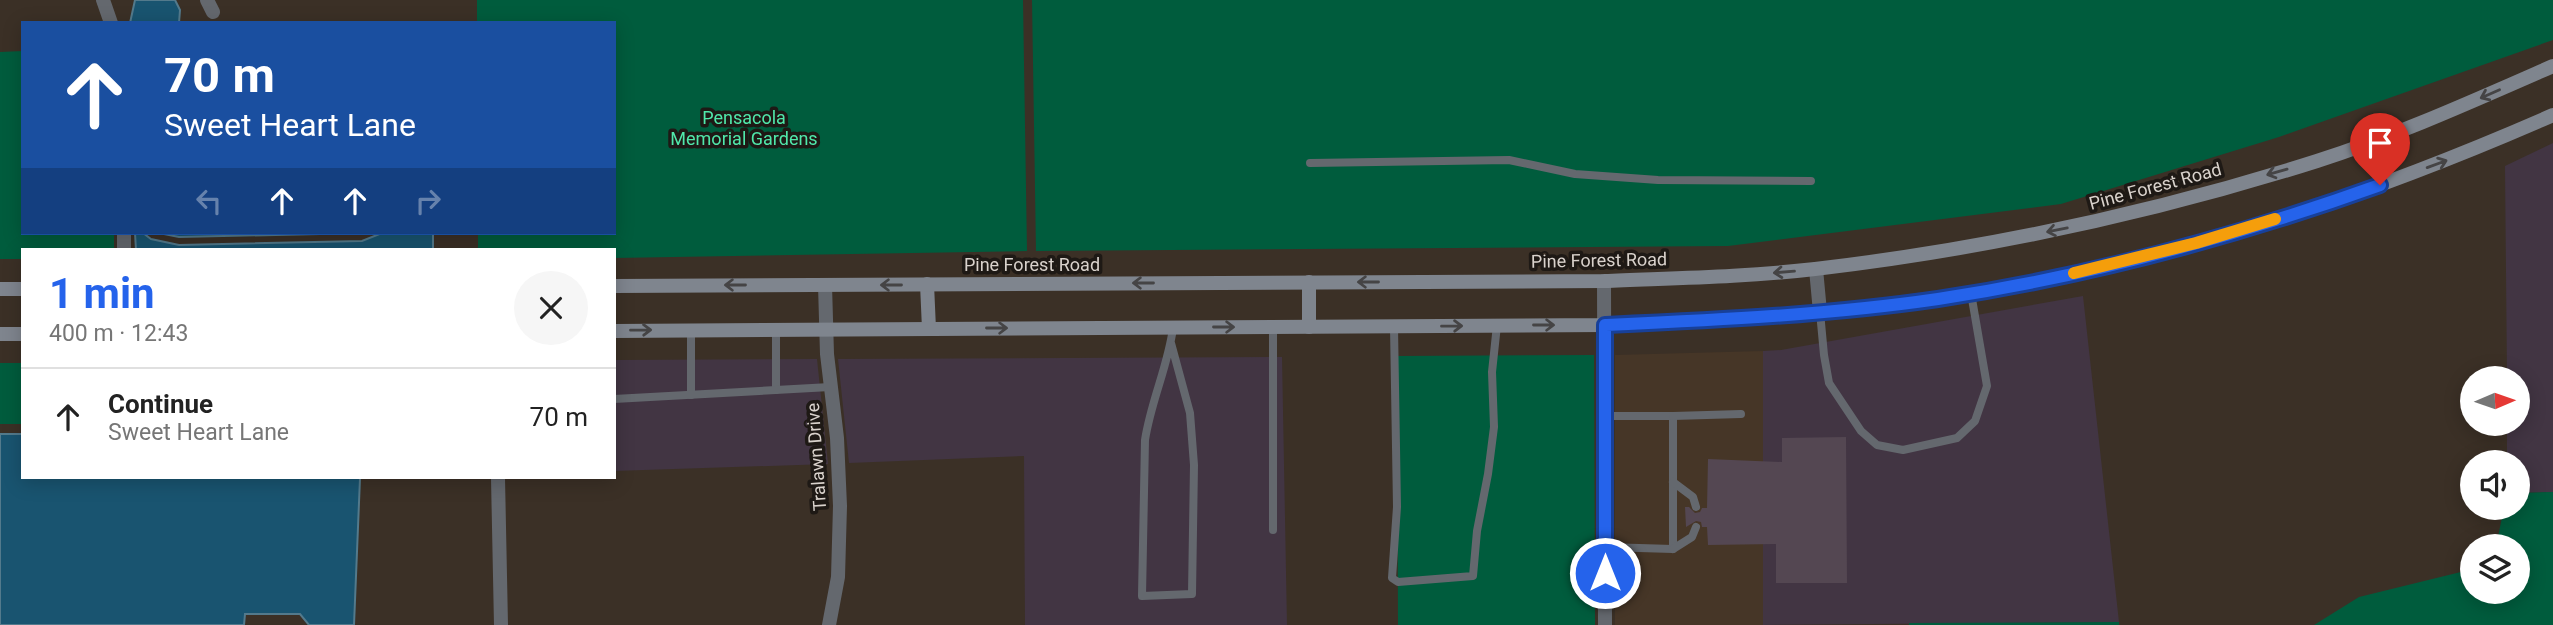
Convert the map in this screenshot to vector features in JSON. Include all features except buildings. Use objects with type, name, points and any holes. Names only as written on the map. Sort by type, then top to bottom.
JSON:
[{"type":"main road","name":"Pine Forest Road","points":[[616,286],[1604,281],[1816,269],[1969,247],[2165,206],[2318,160],[2446,113],[2553,66]]},
{"type":"main road","points":[[616,331],[1605,325],[1820,312],[1971,293],[2092,270],[2196,243],[2328,204],[2458,156],[2553,115]]},
{"type":"main road","points":[[1309,282],[1309,327]]},
{"type":"main road","points":[[928,284],[929,329]]},
{"type":"main road","points":[[0,289],[21,289]]},
{"type":"main road","points":[[0,334],[21,334]]},
{"type":"street","points":[[103,0],[110,21]]},
{"type":"street","points":[[1816,269],[1820,312]]},
{"type":"street","points":[[1604,281],[1605,625]]},
{"type":"street","name":"Tralawn Drive","points":[[825,285],[840,506],[838,577],[829,625]]},
{"type":"street","points":[[498,479],[501,625]]},
{"type":"lane","points":[[1310,163],[1509,160],[1575,174],[1644,179],[1811,181]]},
{"type":"lane","points":[[1820,312],[1829,383],[1860,431],[1877,445],[1903,450],[1957,438],[1975,421],[1987,386],[1971,293]]},
{"type":"lane","points":[[1394,327],[1397,507],[1392,578],[1398,582],[1473,576],[1477,531],[1494,427],[1492,372],[1497,325]]},
{"type":"lane","points":[[1273,327],[1273,530]]},
{"type":"lane","points":[[1171,343],[1190,413],[1194,465],[1192,594],[1142,596],[1145,440],[1173,328]]},
{"type":"lane","points":[[776,329],[776,390]]},
{"type":"lane","points":[[691,330],[691,395]]},
{"type":"lane","points":[[616,400],[831,387]]},
{"type":"lane","points":[[1604,416],[1741,414]]},
{"type":"lane","points":[[1673,549],[1674,416]]},
{"type":"lane","points":[[1673,482],[1693,497],[1696,507]]},
{"type":"lane","points":[[1605,547],[1673,549],[1692,537],[1696,527]]},
{"type":"shaded area","points":[[2553,143],[2553,492],[2530,493],[2530,450],[2507,450],[2507,436],[2530,436],[2530,366],[2507,366],[2505,166]]},
{"type":"shaded area","points":[[2083,296],[2119,622],[1763,625],[1763,351]]},
{"type":"shaded area","points":[[1763,351],[1763,625],[1615,625],[1615,355]]},
{"type":"shaded area","points":[[1282,357],[1287,625],[1025,625],[1024,456],[849,463],[838,359]]},
{"type":"shaded area","points":[[817,359],[828,464],[616,471],[616,360]]},
{"type":"green space","name":"Pensacola Memorial Gardens","points":[[477,0],[1023,0],[1027,251],[616,258],[616,248],[478,248],[478,235],[616,235],[616,21],[477,21]]},
{"type":"green space","points":[[1032,0],[2553,0],[2553,40],[2279,137],[2061,204],[1728,246],[1036,251]]},
{"type":"green space","points":[[21,51],[21,235],[114,235],[114,248],[21,248],[21,259],[0,259],[0,52]]},
{"type":"green space","points":[[1594,355],[1595,625],[1398,625],[1397,356]]},
{"type":"green space","points":[[0,363],[21,363],[21,424],[0,424]]},
{"type":"green space","points":[[2553,492],[2553,625],[2314,625],[2359,597],[2460,572],[2460,604],[2530,604],[2530,534],[2499,534],[2501,520],[2530,520],[2530,493]]},
{"type":"green space","points":[[2119,622],[2119,625],[1909,625],[1909,623]]},
{"type":"water","points":[[135,0],[175,0],[180,10],[179,21],[130,21]]},
{"type":"water","points":[[135,235],[146,235],[151,239],[179,245],[362,241],[377,235],[433,235],[433,248],[136,248]]},
{"type":"water","points":[[169,235],[272,235],[179,237]]},
{"type":"water","points":[[0,434],[21,434],[21,479],[360,479],[354,625],[309,625],[300,614],[245,614],[244,625],[0,625]]},
{"type":"slow traffic","points":[[2074,273],[2196,243],[2275,219]]},
{"type":"route","points":[[1605,573],[1605,325],[1820,312],[1938,299],[2017,285],[2092,270],[2196,243],[2328,204],[2380,185]]}]
